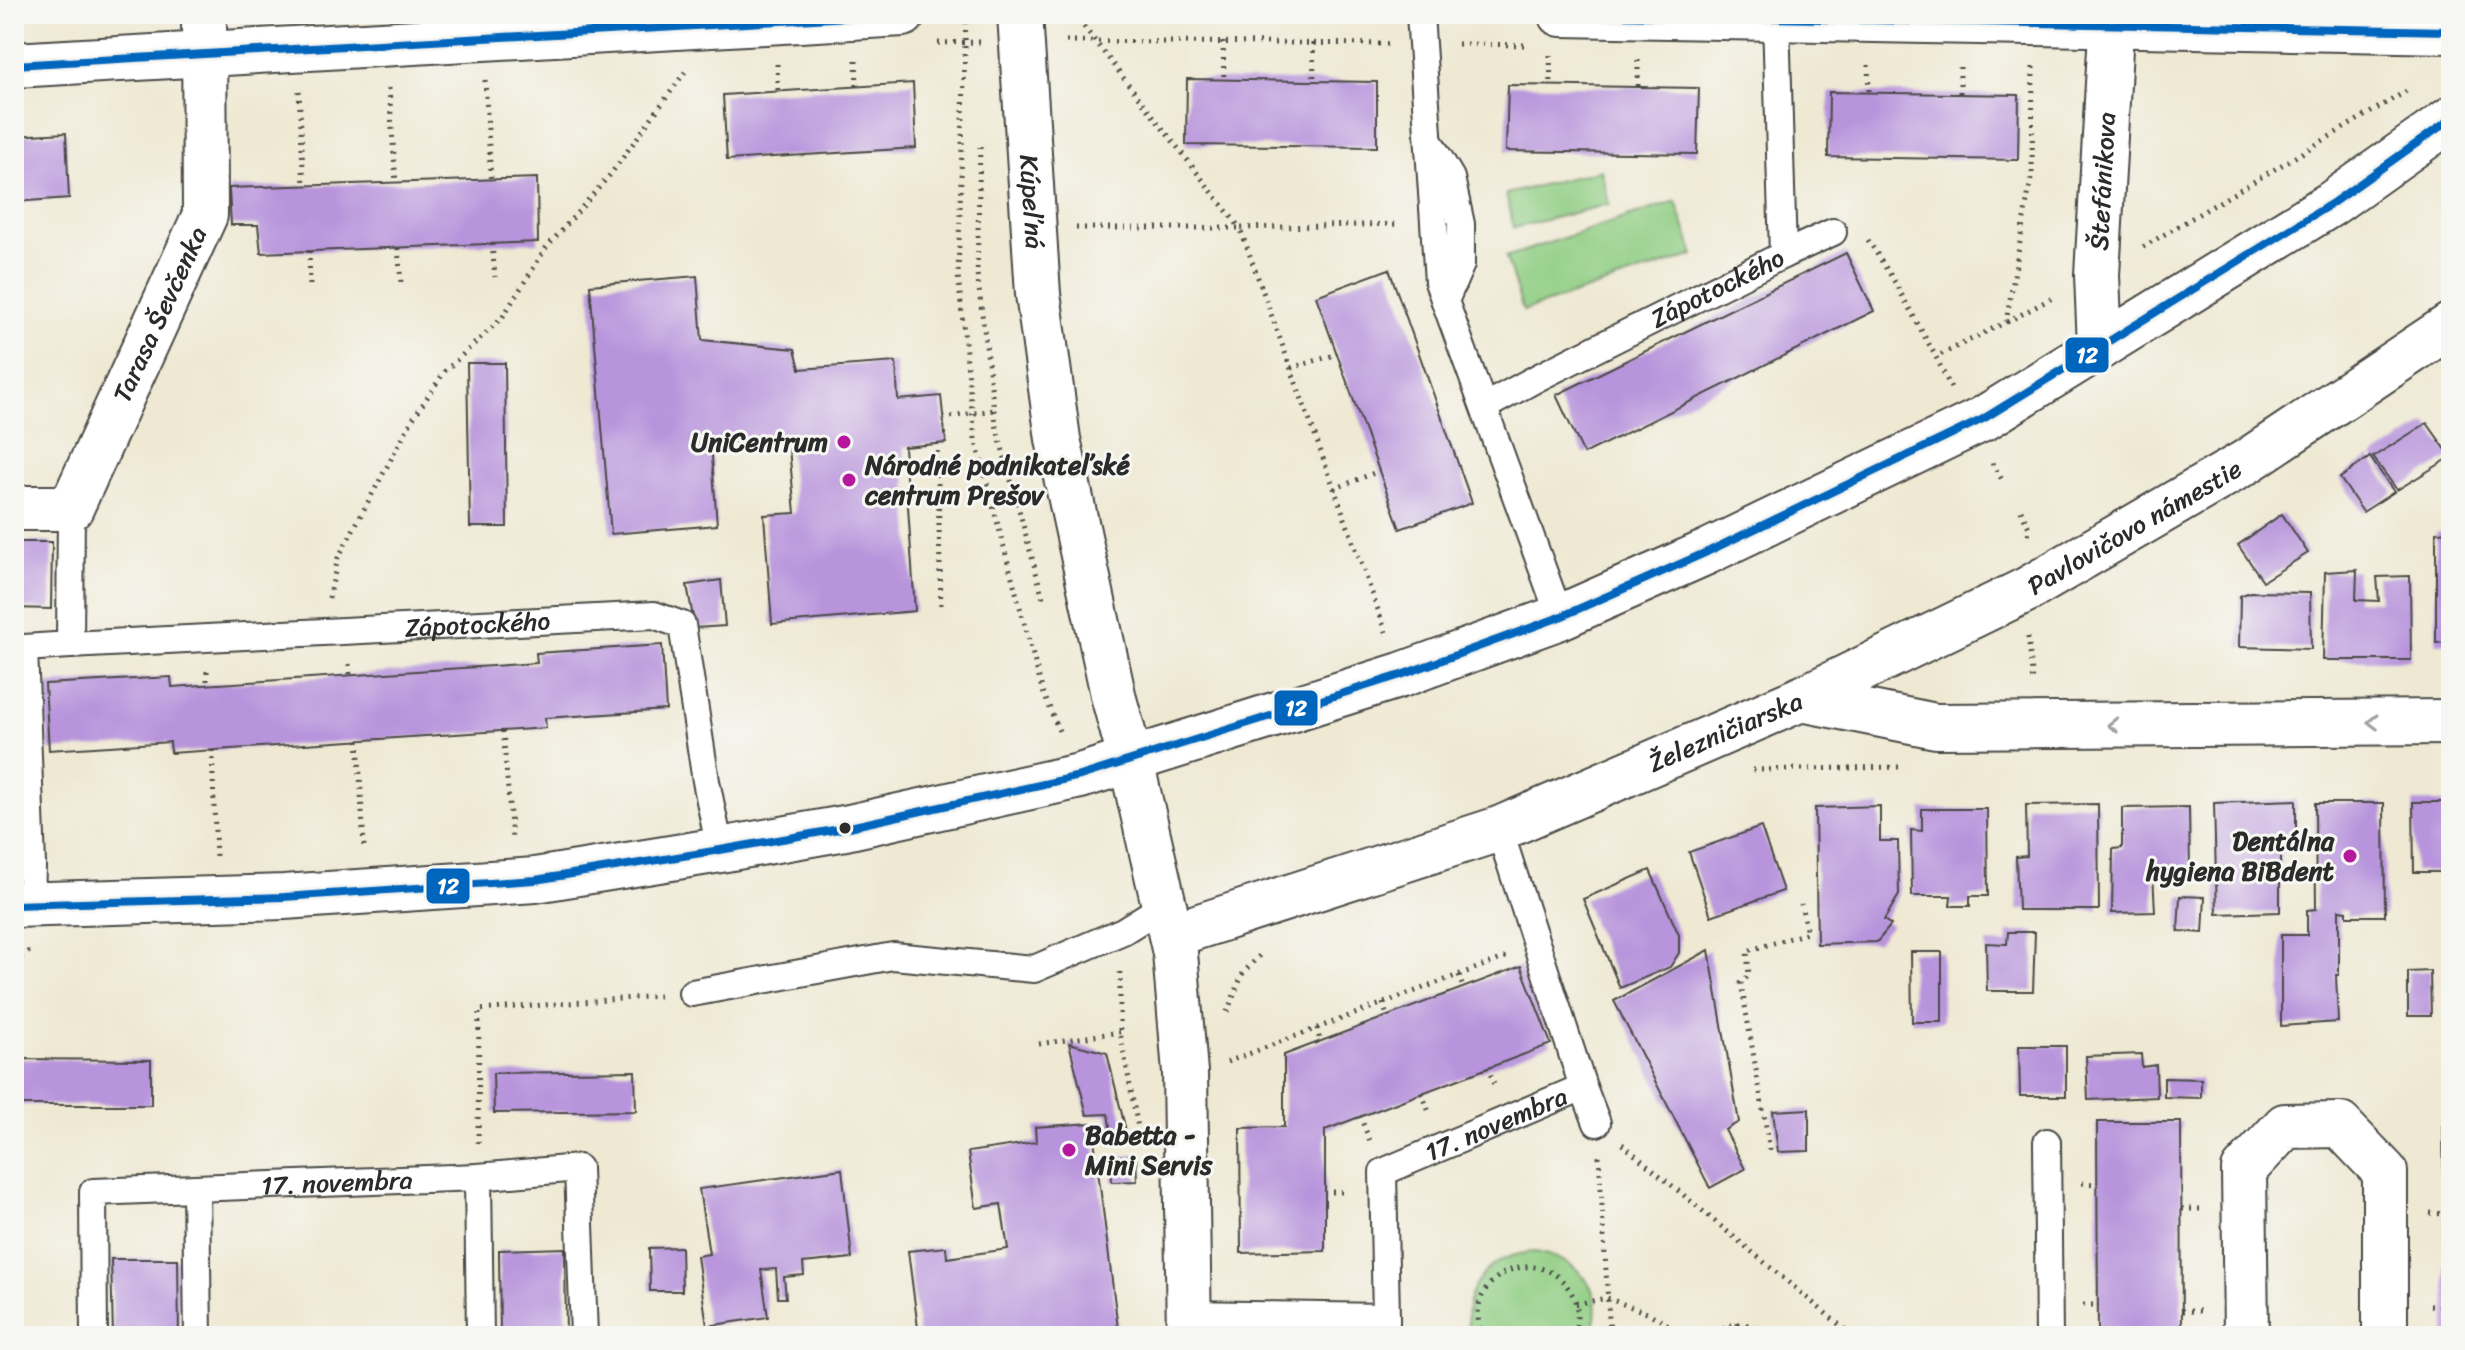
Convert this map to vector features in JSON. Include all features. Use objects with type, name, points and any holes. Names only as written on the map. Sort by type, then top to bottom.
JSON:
[{"type":"street","points":[[14,65],[205,34],[903,14]]},
{"type":"street","name":"Kúpeľná","points":[[1020,14],[1038,294],[1058,439],[1114,699],[1167,921],[1185,1072],[1188,1325]]},
{"type":"street","points":[[1556,30],[1794,17],[2033,24],[2112,19],[2451,31]]},
{"type":"street","name":"Štefánikova","points":[[2100,347],[2097,275],[2112,19]]},
{"type":"street","name":"Tarasa Ševčenka","points":[[71,508],[205,215],[205,34]]},
{"type":"street","points":[[2100,347],[2331,204],[2451,119]]},
{"type":"street","name":"Pavlovičovo námestie","points":[[1801,699],[2028,589],[2246,462],[2451,325]]},
{"type":"street","name":"Zápotockého","points":[[23,905],[284,897],[535,880],[718,838],[845,828],[1080,776],[1401,675],[1560,617],[1707,552],[1969,426],[2100,347]]},
{"type":"street","points":[[14,508],[71,508]]},
{"type":"street","name":"Železničiarska","points":[[1167,921],[1499,829],[1801,699],[1936,726],[2451,722]]},
{"type":"street","points":[[2246,1336],[2244,1170],[2285,1126],[2340,1125],[2385,1172],[2385,1336]]},
{"type":"lane","points":[[1420,14],[1438,282],[1560,617]]},
{"type":"lane","name":"Zápotockého","points":[[1484,407],[1783,255],[1794,17]]},
{"type":"lane","points":[[1428,140],[1451,178],[1461,224],[1461,264],[1445,301]]},
{"type":"lane","points":[[1783,255],[1833,232]]},
{"type":"lane","points":[[70,645],[71,508]]},
{"type":"lane","name":"Zápotockého","points":[[23,905],[32,865],[24,648],[654,615],[682,625],[718,838]]},
{"type":"lane","name":"17. novembra","points":[[1188,1325],[1386,1326],[1383,1172],[1583,1087],[1499,829]]},
{"type":"lane","points":[[692,993],[893,956],[1034,969],[1123,931],[1167,921]]},
{"type":"lane","points":[[1583,1087],[1597,1123]]},
{"type":"lane","points":[[2047,1142],[2049,1336]]},
{"type":"lane","name":"17. novembra","points":[[94,1336],[93,1192],[478,1177],[578,1168],[584,1336]]},
{"type":"lane","points":[[478,1177],[480,1336]]},
{"type":"lane","points":[[196,1188],[198,1336]]},
{"type":"path","points":[[966,14],[958,275],[975,439],[1042,689],[1080,776]]},
{"type":"path","points":[[1074,14],[1240,228],[1401,675]]},
{"type":"path","points":[[2006,322],[2032,173],[2033,24]]},
{"type":"path","points":[[1626,25],[1638,87]]},
{"type":"path","points":[[1551,86],[1556,30]]},
{"type":"path","points":[[1223,42],[1224,80]]},
{"type":"path","points":[[1313,43],[1314,81]]},
{"type":"path","points":[[855,46],[857,87]]},
{"type":"path","points":[[776,51],[778,91]]},
{"type":"path","points":[[1868,63],[1869,92]]},
{"type":"path","points":[[1960,64],[1960,94]]},
{"type":"path","points":[[484,67],[491,179]]},
{"type":"path","points":[[320,632],[338,558],[412,420],[445,371],[502,318],[546,248],[610,175],[689,67]]},
{"type":"path","points":[[388,72],[396,183]]},
{"type":"path","points":[[299,77],[304,186]]},
{"type":"path","points":[[1936,357],[2097,275],[2410,89]]},
{"type":"path","points":[[14,102],[17,136]]},
{"type":"path","points":[[1034,229],[1434,223]]},
{"type":"path","points":[[1860,227],[1936,357],[1969,426]]},
{"type":"path","points":[[492,244],[495,277]]},
{"type":"path","points":[[398,248],[401,282]]},
{"type":"path","points":[[309,251],[310,286]]},
{"type":"path","points":[[1291,368],[1338,354]]},
{"type":"path","points":[[943,418],[994,410]]},
{"type":"path","points":[[937,443],[941,609]]},
{"type":"path","points":[[1994,466],[2004,483]]},
{"type":"path","points":[[1334,489],[1379,471]]},
{"type":"path","points":[[2021,510],[2029,528]]},
{"type":"path","points":[[503,731],[514,849]]},
{"type":"path","points":[[358,740],[365,860]]},
{"type":"path","points":[[212,750],[216,866]]},
{"type":"path","points":[[1748,770],[1913,767]]},
{"type":"path","points":[[1770,1150],[1741,983],[1749,975],[1747,951],[1807,933],[1801,904]]},
{"type":"path","points":[[1123,931],[1118,991],[1120,1032],[1141,1142]]},
{"type":"path","points":[[1223,1050],[1223,1063],[1537,945]]},
{"type":"path","points":[[1223,1023],[1243,973],[1264,951]]},
{"type":"path","points":[[1459,975],[1463,988]]},
{"type":"path","points":[[478,1177],[479,1010],[692,993]]},
{"type":"path","points":[[1383,1003],[1387,1016]]},
{"type":"path","points":[[1317,1028],[1320,1041]]},
{"type":"path","points":[[1039,1044],[1120,1032]]},
{"type":"path","points":[[1597,1123],[1610,1336]]},
{"type":"path","points":[[1597,1123],[1853,1336]]},
{"type":"path","points":[[1483,1336],[1478,1313],[1482,1297],[1490,1284],[1502,1273],[1517,1267],[1533,1266],[1562,1279],[1572,1293],[1577,1326],[1573,1336]]},
{"type":"path","points":[[1576,1304],[1607,1298],[1650,1314],[1687,1336]]},
{"type":"path","points":[[1738,1323],[1739,1336]]},
{"type":"path","points":[[1709,1336],[1727,1325],[1738,1323],[1753,1325],[1770,1336]]},
{"type":"green space","points":[[1601,170],[1609,204],[1514,228],[1506,194]]},
{"type":"green space","points":[[1676,201],[1694,255],[1523,311],[1506,257]]},
{"type":"green space","points":[[1536,1252],[1566,1262],[1587,1280],[1595,1305],[1590,1336],[1470,1336],[1467,1319],[1469,1304],[1473,1289],[1481,1277],[1504,1259]]},
{"type":"building","points":[[1187,79],[1377,82],[1377,147],[1186,145]]},
{"type":"building","points":[[913,83],[916,148],[727,160],[723,95]]},
{"type":"building","points":[[1508,85],[1699,88],[1697,154],[1506,151]]},
{"type":"building","points":[[1829,92],[2019,95],[2018,160],[1828,157]]},
{"type":"building","points":[[66,133],[69,198],[14,202],[14,136]]},
{"type":"building","points":[[537,178],[538,242],[261,253],[258,225],[231,225],[229,188]]},
{"type":"building","points":[[1846,253],[1874,311],[1584,454],[1556,395]]},
{"type":"building","points":[[1389,269],[1472,503],[1400,529],[1316,296]]},
{"type":"building","points":[[697,276],[702,340],[795,349],[800,369],[896,362],[898,400],[941,396],[946,443],[904,447],[915,611],[772,624],[764,515],[795,513],[788,437],[711,443],[717,525],[611,534],[590,285]]},
{"type":"building","points":[[467,363],[505,363],[507,527],[470,527]]},
{"type":"building","points":[[2427,423],[2451,457],[2397,490],[2373,457]]},
{"type":"building","points":[[2370,457],[2394,492],[2363,512],[2340,478]]},
{"type":"building","points":[[2282,514],[2308,553],[2263,581],[2238,545]]},
{"type":"building","points":[[2451,531],[2451,642],[2436,643],[2436,532]]},
{"type":"building","points":[[14,542],[52,542],[51,609],[14,608]]},
{"type":"building","points":[[2357,570],[2356,600],[2379,601],[2377,577],[2410,576],[2411,660],[2323,660],[2325,572]]},
{"type":"building","points":[[721,580],[725,626],[695,628],[687,585]]},
{"type":"building","points":[[2250,592],[2310,593],[2311,649],[2239,647],[2240,596]]},
{"type":"building","points":[[662,645],[666,710],[545,718],[546,728],[171,753],[170,742],[49,750],[45,684],[171,677],[172,687],[537,663],[536,653]]},
{"type":"building","points":[[2296,800],[2296,851],[2280,852],[2280,912],[2217,914],[2214,803]]},
{"type":"building","points":[[2413,802],[2451,802],[2451,878],[2447,878],[2447,872],[2414,872]]},
{"type":"building","name":"Dentálna hygiena BiBdent","points":[[2315,803],[2384,803],[2385,916],[2347,916],[2347,911],[2339,910],[2339,975],[2336,975],[2338,1022],[2281,1026],[2281,935],[2307,935],[2307,910],[2316,909]]},
{"type":"building","points":[[2098,804],[2099,910],[2018,910],[2016,857],[2027,856],[2026,805]]},
{"type":"building","points":[[1880,806],[1880,841],[1898,841],[1899,895],[1884,920],[1891,925],[1877,942],[1817,944],[1815,808]]},
{"type":"building","points":[[2189,807],[2190,873],[2153,873],[2155,912],[2112,913],[2113,849],[2122,848],[2122,808]]},
{"type":"building","points":[[1922,809],[1987,809],[1988,896],[1970,896],[1970,906],[1950,906],[1951,896],[1912,896],[1911,830],[1922,831]]},
{"type":"building","points":[[1761,827],[1783,891],[1711,916],[1689,852]]},
{"type":"building","points":[[1650,870],[1679,935],[1679,953],[1670,967],[1620,988],[1583,899]]},
{"type":"building","points":[[2180,896],[2205,897],[2203,933],[2178,931]]},
{"type":"building","points":[[2008,932],[2035,932],[2033,991],[1987,991],[1986,943],[2007,944]]},
{"type":"building","points":[[1709,950],[1739,1122],[1725,1130],[1745,1169],[1710,1188],[1614,1001]]},
{"type":"building","points":[[1911,952],[1942,952],[1942,1022],[1912,1022]]},
{"type":"building","points":[[1521,966],[1551,1044],[1325,1130],[1325,1251],[1241,1253],[1240,1128],[1284,1127],[1284,1055]]},
{"type":"building","points":[[2430,971],[2431,1016],[2408,1016],[2408,972]]},
{"type":"building","points":[[1069,1043],[1107,1053],[1126,1131],[1111,1133],[1108,1114],[1087,1115]]},
{"type":"building","points":[[2019,1046],[2066,1046],[2066,1096],[2020,1096]]},
{"type":"building","points":[[2141,1054],[2142,1067],[2156,1065],[2157,1097],[2088,1100],[2086,1056]]},
{"type":"building","points":[[14,1059],[151,1060],[151,1105],[14,1105]]},
{"type":"building","points":[[635,1071],[636,1111],[494,1113],[493,1073]]},
{"type":"building","points":[[2164,1078],[2201,1079],[2201,1098],[2164,1097]]},
{"type":"building","points":[[1809,1109],[1809,1151],[1778,1152],[1773,1111]]},
{"type":"building","points":[[2097,1122],[2181,1122],[2182,1336],[2098,1336]]},
{"type":"building","points":[[2451,1122],[2451,1336],[2446,1336],[2443,1123]]},
{"type":"building","points":[[1092,1123],[1119,1336],[919,1336],[908,1251],[946,1247],[947,1258],[1008,1249],[1001,1204],[976,1208],[968,1152],[1036,1142],[1035,1127]]},
{"type":"building","points":[[1136,1155],[1137,1181],[1112,1182],[1111,1157]]},
{"type":"building","points":[[842,1169],[852,1258],[803,1263],[804,1275],[784,1277],[786,1298],[778,1298],[776,1269],[761,1270],[768,1317],[707,1326],[697,1256],[709,1254],[699,1189]]},
{"type":"building","points":[[681,1247],[682,1291],[650,1291],[649,1248]]},
{"type":"building","points":[[565,1248],[566,1336],[500,1336],[499,1250]]},
{"type":"building","points":[[111,1259],[178,1259],[179,1336],[113,1336]]},
{"type":"transit line","name":"12","points":[[14,65],[903,14]]},
{"type":"transit line","name":"12","points":[[1561,14],[2451,31]]},
{"type":"transit line","name":"12","points":[[14,905],[284,897],[535,880],[720,850],[845,828],[1080,776],[1401,675],[1560,617],[1707,552],[1983,419],[2331,204],[2451,119]]},
{"type":"place","name":"UniCentrum","points":[[844,442]]},
{"type":"place","name":"Národné podnikateľské centrum Prešov","points":[[849,480]]},
{"type":"place","name":"Dentálna hygiena BiBdent","points":[[2350,856]]},
{"type":"place","name":"Babetta - Mini Servis","points":[[1069,1150]]}]
